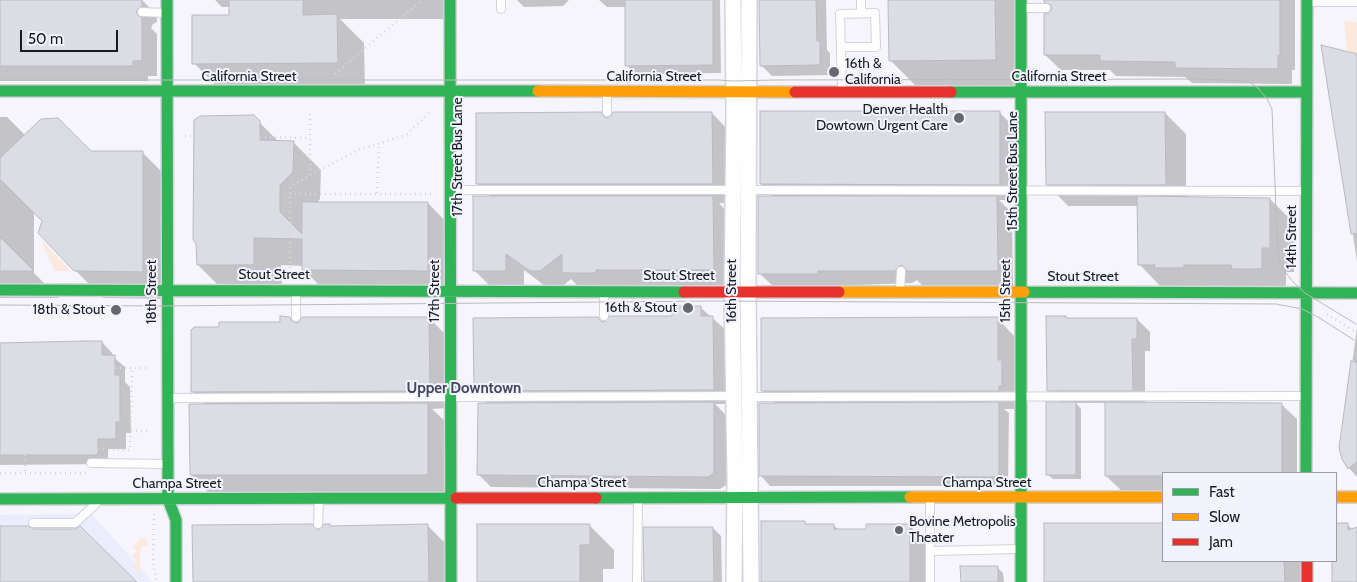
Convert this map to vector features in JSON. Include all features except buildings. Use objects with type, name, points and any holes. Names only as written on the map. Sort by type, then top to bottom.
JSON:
[{"type":"main road","name":"18th Street","points":[[167,0],[164,12],[164,290],[167,398],[165,499],[176,520],[176,582]]},
{"type":"main road","name":"17th Street","points":[[450,0],[456,95],[454,190],[457,498],[451,582]]},
{"type":"main road","name":"14th Street","points":[[1306,472],[1307,1]]},
{"type":"main road","name":"15th Street","points":[[1019,3],[1017,191],[1018,549],[1021,582]]},
{"type":"main road","name":"California Street","points":[[0,91],[456,95],[607,92],[1307,92]]},
{"type":"main road","name":"Stout Street","points":[[0,290],[1357,293]]},
{"type":"main road","name":"Champa Street","points":[[0,499],[1162,497]]},
{"type":"main road","points":[[1337,497],[1357,497]]},
{"type":"main road","points":[[1307,562],[1307,582]]},
{"type":"street","name":"16th Street","points":[[733,0],[732,292],[734,582]]},
{"type":"street","name":"16th Street","points":[[749,0],[748,291],[752,498],[751,582]]},
{"type":"lane","points":[[142,12],[164,12],[162,0]]},
{"type":"lane","name":"17th Street Bus Lane","points":[[456,95],[457,0]]},
{"type":"lane","points":[[501,0],[501,9]]},
{"type":"lane","points":[[861,0],[861,13]]},
{"type":"lane","points":[[1307,1],[1357,2]]},
{"type":"lane","points":[[1019,3],[1046,8]]},
{"type":"lane","points":[[841,47],[876,47],[874,13],[840,14],[842,92]]},
{"type":"lane","points":[[607,92],[607,112]]},
{"type":"lane","name":"15th Street Bus Lane","points":[[1012,164],[1018,92]]},
{"type":"lane","name":"17th Street Bus Lane","points":[[454,190],[459,180]]},
{"type":"lane","name":"15th Street Bus Lane","points":[[1012,182],[1017,191],[1012,200]]},
{"type":"lane","points":[[454,190],[1307,191]]},
{"type":"lane","name":"15th Street Bus Lane","points":[[1012,219],[1018,292]]},
{"type":"lane","points":[[900,292],[901,271]]},
{"type":"lane","points":[[91,464],[165,464],[164,290]]},
{"type":"lane","points":[[296,290],[296,317]]},
{"type":"lane","name":"17th Street","points":[[455,290],[459,314],[455,398],[459,452]]},
{"type":"lane","points":[[604,291],[604,316]]},
{"type":"lane","points":[[167,398],[1307,396]]},
{"type":"lane","points":[[637,582],[638,498]]},
{"type":"lane","points":[[930,498],[930,582]]},
{"type":"lane","points":[[33,523],[75,523],[101,499]]},
{"type":"lane","points":[[165,499],[166,520]]},
{"type":"lane","points":[[318,524],[319,499]]},
{"type":"lane","points":[[930,551],[1018,549],[1014,582]]},
{"type":"path","points":[[335,74],[422,0]]},
{"type":"path","points":[[310,111],[310,176]]},
{"type":"path","points":[[290,273],[290,186],[358,150],[406,135],[431,111]]},
{"type":"path","points":[[185,136],[194,136]]},
{"type":"path","points":[[260,137],[310,138]]},
{"type":"path","points":[[377,194],[378,144]]},
{"type":"path","points":[[290,194],[432,194]]},
{"type":"path","points":[[1327,314],[1355,332]]},
{"type":"path","points":[[115,368],[148,368]]},
{"type":"path","points":[[98,449],[130,450],[132,368]]},
{"type":"path","points":[[131,431],[148,431]]},
{"type":"path","points":[[25,455],[25,473]]},
{"type":"path","points":[[0,473],[91,473]]},
{"type":"path","points":[[154,520],[153,562],[157,582]]},
{"type":"shaded area","points":[[1344,21],[1357,22],[1357,69],[1349,68]]},
{"type":"shaded area","points":[[40,238],[70,271],[55,271]]},
{"type":"shaded area","points":[[92,514],[153,582],[0,582],[0,515]]},
{"type":"shaded area","points":[[142,537],[148,542],[148,546],[142,546],[140,549],[140,573],[133,566],[137,561],[132,556],[137,551],[133,547]]},
{"type":"tram line","points":[[0,80],[733,81],[1199,79],[1243,81],[1251,83],[1258,88],[1272,109],[1277,235],[1279,260],[1283,269],[1305,293],[1356,324]]},
{"type":"tram line","points":[[0,305],[157,306],[718,301],[1276,304],[1302,309],[1354,340]]},
{"type":"traffic: fast","points":[[167,0],[168,499],[176,520],[176,582]]},
{"type":"traffic: fast","points":[[450,0],[451,582]]},
{"type":"traffic: fast","points":[[1021,0],[1021,582]]},
{"type":"traffic: fast","points":[[1306,472],[1307,0]]},
{"type":"traffic: fast","points":[[0,91],[538,91]]},
{"type":"traffic: fast","points":[[951,92],[1307,92]]},
{"type":"traffic: fast","points":[[0,290],[684,292]]},
{"type":"traffic: fast","points":[[1024,292],[1357,293]]},
{"type":"traffic: fast","points":[[596,498],[910,497]]},
{"type":"traffic: fast","points":[[0,499],[456,498]]},
{"type":"traffic: slow","points":[[538,91],[795,92]]},
{"type":"traffic: slow","points":[[839,292],[1024,292]]},
{"type":"traffic: slow","points":[[910,497],[1162,497]]},
{"type":"traffic: slow","points":[[1337,497],[1357,497]]},
{"type":"traffic: jam","points":[[795,92],[951,92]]},
{"type":"traffic: jam","points":[[684,292],[839,292]]},
{"type":"traffic: jam","points":[[456,498],[596,498]]},
{"type":"traffic: jam","points":[[1307,562],[1307,582]]},
{"type":"place","name":"16th & California","points":[[834,72]]},
{"type":"place","name":"Denver Health Dowtown Urgent Care","points":[[959,118]]},
{"type":"place","name":"16th & Stout","points":[[688,308]]},
{"type":"place","name":"18th & Stout","points":[[116,310]]},
{"type":"place","name":"Bovine Metropolis Theater","points":[[899,530]]},
{"type":"district","name":"Upper Downtown","points":[[464,389]]}]
